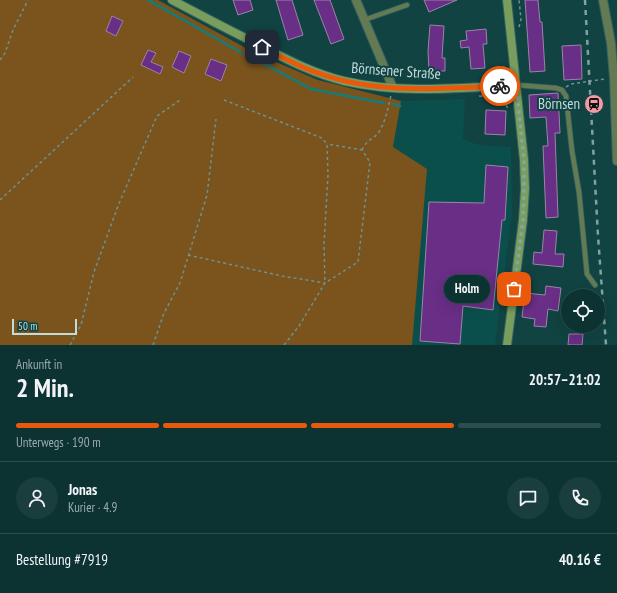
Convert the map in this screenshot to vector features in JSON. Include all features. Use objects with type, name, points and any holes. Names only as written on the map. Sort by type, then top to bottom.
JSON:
[{"type":"street","name":"Börnsener Straße","points":[[172,0],[317,73],[344,81],[368,86],[393,88],[447,88],[516,85]]},
{"type":"street","points":[[356,0],[393,88]]},
{"type":"street","points":[[506,345],[523,220],[524,189],[524,160],[507,0]]},
{"type":"street","points":[[603,0],[616,78],[617,161]]},
{"type":"lane","points":[[364,20],[407,5]]},
{"type":"lane","points":[[516,85],[549,86],[562,90],[566,96],[572,151],[579,192],[586,274],[595,285]]},
{"type":"path","points":[[0,60],[5,53],[13,30],[28,0]]},
{"type":"path","points":[[484,79],[498,74],[505,66],[506,56],[513,55]]},
{"type":"path","points":[[498,74],[498,86]]},
{"type":"path","points":[[0,200],[133,77]]},
{"type":"path","points":[[562,90],[571,84],[616,78]]},
{"type":"path","points":[[362,150],[365,143],[379,133],[389,110],[390,98]]},
{"type":"path","points":[[70,345],[81,326],[94,272],[118,206],[157,116],[180,100]]},
{"type":"path","points":[[224,100],[322,138],[327,144],[328,175],[324,244],[325,283]]},
{"type":"path","points":[[153,345],[164,313],[180,283],[206,195],[216,119]]},
{"type":"path","points":[[284,345],[299,326],[325,283],[358,262],[370,162],[362,150],[327,144]]},
{"type":"path","points":[[188,255],[282,276],[325,283]]},
{"type":"shaded area","points":[[0,0],[158,0],[253,52],[318,80],[401,101],[393,147],[427,169],[412,345],[0,345]]},
{"type":"shaded area","points":[[465,99],[463,139],[479,145],[511,147],[512,212],[495,345],[411,345],[393,147],[401,101]]},
{"type":"building","points":[[233,0],[250,0],[253,10],[238,15]]},
{"type":"building","points":[[276,0],[292,0],[303,35],[288,40]]},
{"type":"building","points":[[314,0],[330,0],[344,39],[331,44]]},
{"type":"building","points":[[424,0],[457,0],[429,12]]},
{"type":"building","points":[[525,0],[538,0],[540,22],[542,22],[545,71],[530,72]]},
{"type":"building","points":[[112,16],[123,21],[116,36],[106,31]]},
{"type":"building","points":[[430,25],[444,26],[442,58],[445,58],[445,71],[429,71],[428,51]]},
{"type":"building","points":[[486,29],[487,44],[483,44],[485,68],[471,69],[469,47],[461,48],[460,41],[467,40],[466,31]]},
{"type":"building","points":[[581,45],[582,79],[564,80],[562,46]]},
{"type":"building","points":[[148,50],[156,53],[151,62],[163,67],[160,74],[141,65]]},
{"type":"building","points":[[179,51],[191,56],[184,73],[172,67]]},
{"type":"building","points":[[211,59],[227,65],[221,81],[205,74]]},
{"type":"building","points":[[558,93],[560,133],[555,133],[558,217],[546,218],[543,146],[548,146],[546,117],[530,118],[529,95]]},
{"type":"building","points":[[486,110],[506,111],[505,135],[485,134]]},
{"type":"building","points":[[486,165],[508,167],[505,220],[502,220],[493,310],[463,306],[460,344],[420,341],[429,202],[484,203]]},
{"type":"building","points":[[544,230],[557,231],[555,254],[564,254],[563,267],[533,264],[534,252],[542,253]]},
{"type":"building","points":[[546,286],[561,288],[558,311],[548,309],[546,327],[534,326],[535,319],[522,317],[525,293],[545,295]]},
{"type":"building","points":[[569,334],[583,334],[582,345],[568,345]]},
{"type":"waterway","points":[[148,0],[242,53]]},
{"type":"waterway","points":[[248,55],[311,89],[384,103]]},
{"type":"waterway","points":[[393,104],[400,106]]},
{"type":"railway","points":[[585,0],[598,236],[606,345]]},
{"type":"way so far","points":[[500,86],[516,85],[524,160],[523,220],[514,289]]},
{"type":"place","name":"Börnsen","points":[[594,104]]},
{"type":"place","name":"Holm","points":[[514,289]]},
{"type":"route","points":[[262,47],[317,73],[368,86],[411,89],[500,86]]}]
